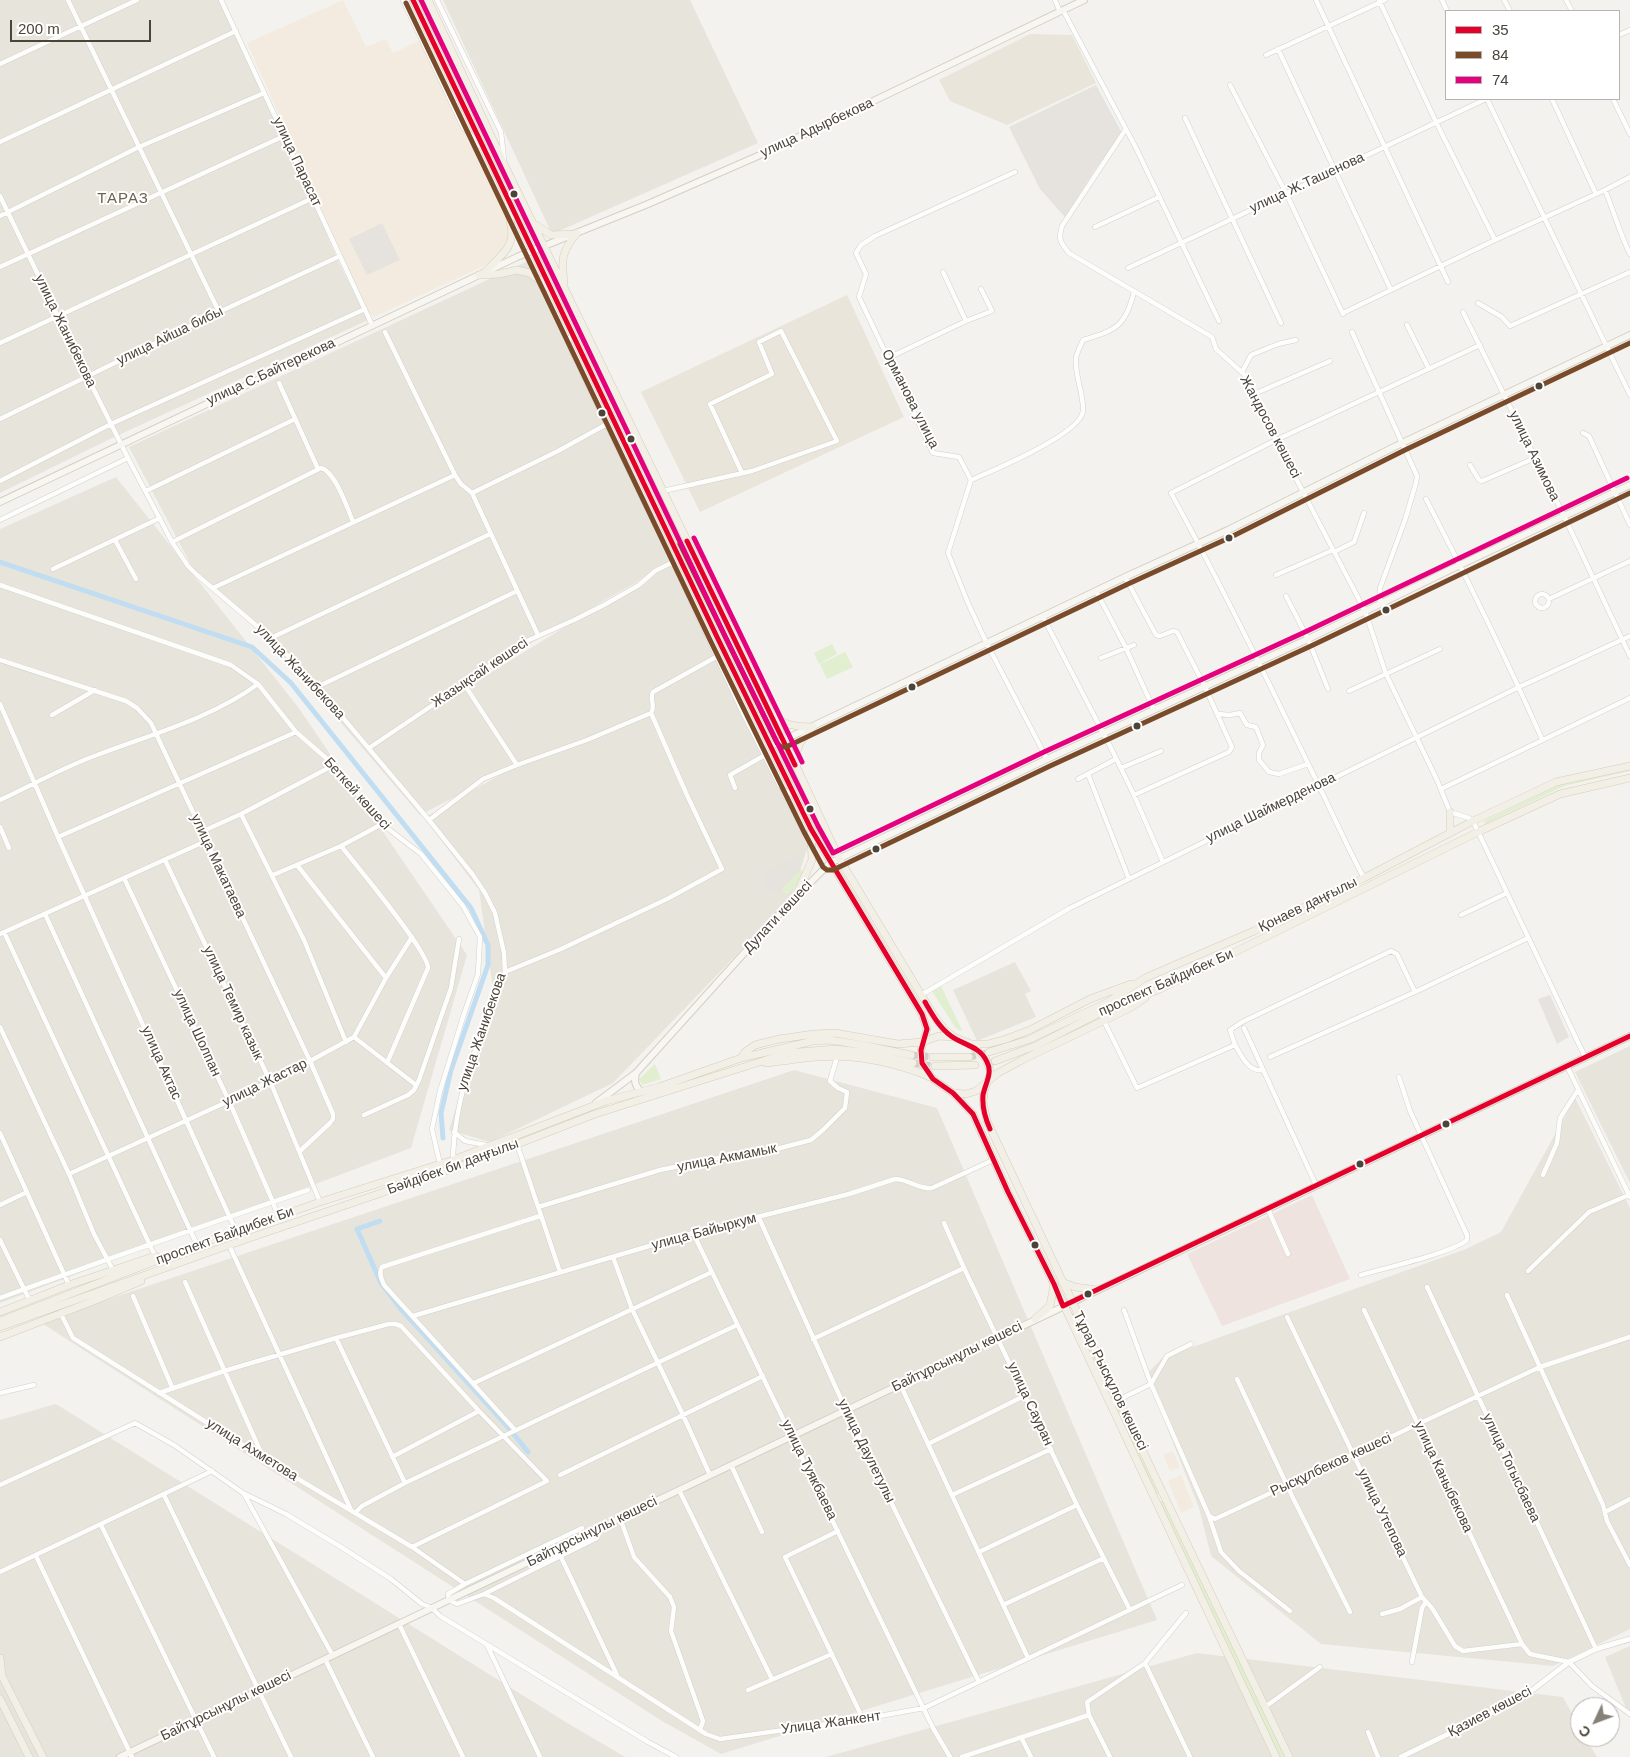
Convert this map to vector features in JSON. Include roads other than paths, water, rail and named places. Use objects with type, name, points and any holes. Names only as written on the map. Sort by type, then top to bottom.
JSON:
[{"type":"main road","points":[[413,0],[811,829],[922,1014],[927,1030],[922,1042],[922,1063],[933,1079]]},
{"type":"main road","points":[[428,0],[505,166],[784,740],[839,858]]},
{"type":"main road","name":"улица Адырбекова","points":[[544,245],[576,234],[648,204],[767,152],[1084,0]]},
{"type":"main road","points":[[482,273],[507,249],[512,240],[513,232],[507,207],[508,198]]},
{"type":"main road","points":[[533,223],[550,235],[576,234]]},
{"type":"main road","points":[[565,287],[562,264],[564,251],[576,234]]},
{"type":"main road","name":"улица С.Байтерекова","points":[[0,502],[544,245]]},
{"type":"main road","points":[[482,273],[499,274],[517,270],[534,276],[552,290]]},
{"type":"main road","points":[[771,746],[1043,618],[1125,577],[1304,493],[1402,443],[1630,335]]},
{"type":"main road","points":[[644,481],[655,475]]},
{"type":"main road","name":"Дулати көшесі","points":[[592,1107],[636,1073],[796,896],[830,863],[1047,759],[1103,735],[1308,639],[1630,485]]},
{"type":"main road","points":[[764,700],[774,715],[782,722],[791,725],[813,727]]},
{"type":"main road","points":[[800,776],[796,758],[797,749],[813,727]]},
{"type":"main road","name":"Қонаев даңғылы","points":[[989,1052],[1028,1040],[1108,1002],[1145,978],[1254,931],[1556,782],[1630,766]]},
{"type":"main road","points":[[1478,832],[1560,794],[1630,778]]},
{"type":"main road","points":[[1450,812],[1450,833]]},
{"type":"main road","points":[[796,896],[812,860],[811,829]]},
{"type":"main road","name":"проспект Байдибек Би","points":[[995,1060],[1035,1046],[1112,1007],[1158,990],[1478,832]]},
{"type":"main road","name":"Тұрар Рыскұлов көшесі","points":[[839,858],[921,996],[944,1030],[954,1038],[971,1044],[986,1059],[990,1070],[983,1102],[987,1121],[1071,1302],[1120,1400],[1289,1757]]},
{"type":"main road","points":[[971,1044],[988,1044],[1030,1030],[1090,1000],[1145,978]]},
{"type":"main road","points":[[953,1093],[971,1093],[998,1073],[1130,1008],[1158,990]]},
{"type":"main road","points":[[741,1058],[745,1052],[755,1045],[814,1034],[835,1033],[898,1044],[922,1042],[939,1036],[954,1038]]},
{"type":"main road","points":[[1071,1302],[1630,1036]]},
{"type":"main road","points":[[592,1107],[606,1101],[659,1087],[741,1058],[813,1041],[830,1040],[862,1044],[911,1055]]},
{"type":"main road","name":"Бәйдібек би даңғылы","points":[[0,1327],[161,1269],[466,1164],[595,1114],[788,1052],[835,1049],[862,1052],[913,1063]]},
{"type":"main road","points":[[749,1065],[805,1058],[852,1057],[912,1069],[933,1079],[953,1093],[973,1114],[993,1160]]},
{"type":"main road","points":[[932,1057],[969,1057]]},
{"type":"main road","points":[[936,1066],[975,1065]]},
{"type":"main road","points":[[636,1073],[634,1080],[641,1092]]},
{"type":"main road","name":"Бәйдібек би даңғылы","points":[[453,1160],[592,1107]]},
{"type":"main road","name":"проспект Байдибек Би","points":[[0,1321],[159,1258],[320,1202],[453,1160]]},
{"type":"main road","name":"Тұрар Рыскұлов көшесі","points":[[993,1160],[1054,1284],[1276,1757]]},
{"type":"main road","points":[[0,1312],[113,1270],[159,1258]]},
{"type":"main road","points":[[0,1337],[122,1290],[161,1269]]},
{"type":"main road","points":[[1062,1282],[1098,1290]]},
{"type":"main road","points":[[1035,1320],[1050,1306],[1054,1284]]},
{"type":"main road","name":"Байтұрсынұлы көшесі","points":[[120,1757],[131,1755],[325,1659],[1071,1302]]},
{"type":"main road","points":[[1155,1500],[1165,1495]]},
{"type":"main road","points":[[0,1658],[1,1674],[43,1757]]},
{"type":"main road","points":[[0,1699],[29,1757]]},
{"type":"street","points":[[68,0],[219,312]]},
{"type":"street","points":[[0,64],[138,0]]},
{"type":"street","name":"улица Парасат","points":[[221,0],[372,325]]},
{"type":"street","points":[[403,0],[464,126],[488,155]]},
{"type":"street","points":[[437,0],[501,132],[505,166]]},
{"type":"street","points":[[1054,0],[1062,11],[1126,129],[1219,321]]},
{"type":"street","points":[[1316,0],[1448,282]]},
{"type":"street","points":[[1266,55],[1381,1],[1436,122],[1495,240]]},
{"type":"street","points":[[0,142],[111,88],[236,31]]},
{"type":"street","points":[[1278,49],[1391,290]]},
{"type":"street","points":[[1230,84],[1286,193],[1343,314],[1440,266],[1630,177]]},
{"type":"street","points":[[0,216],[139,147],[264,92]]},
{"type":"street","name":"улица Ж.Ташенова","points":[[1128,268],[1484,100]]},
{"type":"street","points":[[1486,100],[1630,395]]},
{"type":"street","points":[[1552,100],[1596,194]]},
{"type":"street","points":[[1613,100],[1630,134]]},
{"type":"street","points":[[1185,118],[1281,323]]},
{"type":"street","name":"Жандосов көшесі","points":[[1126,129],[1062,226],[1059,234],[1061,243],[1068,253],[1212,337],[1216,349],[1246,376],[1276,440],[1365,611],[1386,674],[1417,737],[1450,812]]},
{"type":"street","points":[[0,267],[284,136]]},
{"type":"street","name":"Орманова улица","points":[[970,480],[959,457],[933,453],[859,297],[866,274],[856,253],[860,245],[875,236],[1015,172]]},
{"type":"street","points":[[1605,190],[1621,236],[1630,254]]},
{"type":"street","name":"улица Жанибекова","points":[[0,196],[128,458],[172,542],[188,566],[271,638],[317,687],[429,820],[485,892],[495,913],[504,953],[504,972],[462,1090],[454,1132],[453,1160]]},
{"type":"street","points":[[1095,227],[1159,197]]},
{"type":"street","points":[[0,343],[313,198]]},
{"type":"street","name":"улица Айша бибы","points":[[0,419],[219,312],[340,256]]},
{"type":"street","points":[[943,272],[966,321]]},
{"type":"street","points":[[1478,303],[1502,317],[1510,326],[1630,272]]},
{"type":"street","points":[[888,358],[966,321],[992,311],[981,289]]},
{"type":"street","points":[[1047,759],[968,603],[948,554],[970,480],[1022,458],[1071,428],[1081,419],[1082,406],[1076,358],[1083,340],[1109,332],[1118,327],[1127,315],[1134,292]]},
{"type":"street","points":[[0,481],[111,424],[365,308]]},
{"type":"street","name":"улица Азимова","points":[[1463,312],[1536,458],[1630,656]]},
{"type":"street","points":[[1407,325],[1429,369]]},
{"type":"street","points":[[663,491],[742,473],[837,441],[782,331],[759,342],[772,374],[710,404],[742,473]]},
{"type":"street","points":[[385,332],[455,475],[461,484],[472,492],[538,635]]},
{"type":"street","points":[[1352,332],[1417,476],[1380,588],[1380,603]]},
{"type":"street","points":[[573,333],[568,342],[716,656],[780,786],[785,791],[794,795]]},
{"type":"street","points":[[1242,372],[1251,355],[1278,344],[1296,340]]},
{"type":"street","points":[[1364,878],[1342,838],[1318,784],[1199,543],[1171,493],[1379,391],[1480,346]]},
{"type":"street","points":[[1254,394],[1330,361]]},
{"type":"street","points":[[278,383],[318,470]]},
{"type":"street","points":[[146,491],[295,419]]},
{"type":"street","points":[[472,492],[558,452],[607,424]]},
{"type":"street","points":[[1583,433],[1589,436],[1630,524]]},
{"type":"street","points":[[0,520],[128,458]]},
{"type":"street","points":[[1470,465],[1479,480],[1482,481],[1536,458]]},
{"type":"street","points":[[172,542],[324,468],[335,482],[353,522]]},
{"type":"street","points":[[213,588],[455,475]]},
{"type":"street","points":[[1426,499],[1519,687],[1542,740]]},
{"type":"street","points":[[1276,575],[1354,542],[1364,513]]},
{"type":"street","points":[[53,569],[160,518]]},
{"type":"street","points":[[271,638],[490,534]]},
{"type":"street","points":[[115,540],[136,579]]},
{"type":"street","points":[[1549,599],[1630,561]]},
{"type":"street","name":"Жазықсай көшесі","points":[[369,748],[520,644],[604,605],[639,585],[655,571],[673,562]]},
{"type":"street","points":[[1125,577],[1154,633],[1160,636],[1175,631],[1205,686],[1232,747],[1229,752],[1134,795]]},
{"type":"street","name":"Беткей көшесі","points":[[0,586],[231,666],[258,684],[296,732],[334,765],[382,824],[421,854],[463,906],[480,937],[478,974],[440,1091],[432,1129],[440,1164]]},
{"type":"street","points":[[317,687],[517,591]]},
{"type":"street","points":[[1096,591],[1126,648],[1154,710]]},
{"type":"street","points":[[1286,596],[1308,639],[1328,689]]},
{"type":"street","points":[[1043,618],[1121,768],[1163,862]]},
{"type":"street","name":"улица Шаймерденова","points":[[921,996],[1070,908],[1318,784],[1630,636]]},
{"type":"street","points":[[710,642],[718,638]]},
{"type":"street","points":[[1102,658],[1134,645]]},
{"type":"street","points":[[1349,691],[1440,649]]},
{"type":"street","points":[[504,972],[561,949],[666,899],[722,869],[651,713],[653,708],[651,696],[654,692],[716,656]]},
{"type":"street","name":"улица Макатаева","points":[[0,660],[126,701],[137,708],[151,723],[310,1061],[333,1114],[333,1119],[330,1123],[300,1151]]},
{"type":"street","points":[[0,800],[95,755],[156,734],[229,702],[258,684]]},
{"type":"street","points":[[464,684],[517,765]]},
{"type":"street","points":[[52,715],[95,690]]},
{"type":"street","points":[[1440,789],[1630,698]]},
{"type":"street","name":"улица Актас","points":[[0,704],[236,1231]]},
{"type":"street","points":[[429,820],[483,779],[587,740],[651,713]]},
{"type":"street","points":[[1218,714],[1230,715],[1240,713],[1247,725],[1256,727],[1263,745],[1259,753],[1260,760],[1269,772],[1279,774],[1308,764]]},
{"type":"street","points":[[58,837],[296,732]]},
{"type":"street","points":[[762,750],[771,746]]},
{"type":"street","points":[[1121,768],[1161,751]]},
{"type":"street","points":[[735,788],[730,775],[765,756]]},
{"type":"street","points":[[1078,779],[1116,759]]},
{"type":"street","points":[[201,832],[241,814],[334,765]]},
{"type":"street","points":[[1088,774],[1129,879]]},
{"type":"street","points":[[1450,812],[1469,818],[1473,822],[1585,1058]]},
{"type":"street","points":[[241,814],[304,940],[346,1042]]},
{"type":"street","points":[[273,875],[341,846],[382,824]]},
{"type":"street","points":[[0,827],[9,848]]},
{"type":"street","points":[[159,1258],[150,1246],[2,933],[206,841]]},
{"type":"street","points":[[341,846],[412,937],[428,962],[428,968],[387,1063]]},
{"type":"street","name":"улица Темир казык","points":[[165,860],[270,1081],[320,1202]]},
{"type":"street","points":[[297,864],[386,978]]},
{"type":"street","name":"улица Шолпан","points":[[124,878],[229,1101],[278,1217]]},
{"type":"street","points":[[1461,915],[1507,894]]},
{"type":"street","points":[[45,914],[197,1245]]},
{"type":"street","name":"улица Жастар","points":[[69,1174],[229,1101],[354,1037],[386,978],[412,937]]},
{"type":"street","points":[[1270,1058],[1528,938]]},
{"type":"street","points":[[364,1115],[402,1099],[414,1090],[451,988],[459,939]]},
{"type":"street","points":[[1261,1071],[1245,1062],[1235,1045],[1230,1030],[1242,1022],[1391,951],[1396,954],[1415,992]]},
{"type":"street","points":[[1104,1021],[1136,1088],[1235,1045]]},
{"type":"street","points":[[0,1027],[69,1174],[94,1234],[113,1270]]},
{"type":"street","points":[[1244,1028],[1261,1071],[1316,1185]]},
{"type":"street","points":[[354,1037],[416,1085]]},
{"type":"street","name":"улица Акмамык","points":[[538,1207],[660,1170],[728,1156],[746,1157],[811,1140],[845,1108],[847,1092],[838,1088],[830,1081],[837,1057]]},
{"type":"street","points":[[1528,1271],[1589,1212],[1629,1196],[1566,1066]]},
{"type":"street","points":[[1361,1275],[1437,1253],[1463,1243],[1467,1235],[1410,1111],[1399,1077]]},
{"type":"street","points":[[1543,1175],[1557,1143],[1560,1118],[1578,1090]]},
{"type":"street","points":[[454,1132],[465,1141],[490,1146]]},
{"type":"street","points":[[0,1133],[69,1285]]},
{"type":"street","points":[[517,1144],[560,1272]]},
{"type":"street","name":"улица Байыркум","points":[[413,1316],[693,1233],[849,1194],[895,1179],[924,1188],[932,1188],[993,1160]]},
{"type":"street","points":[[0,1298],[108,1258],[150,1246],[191,1229],[308,1190]]},
{"type":"street","points":[[0,1205],[27,1192]]},
{"type":"street","points":[[1268,1209],[1288,1254]]},
{"type":"street","points":[[515,1430],[384,1285],[380,1272],[382,1267],[540,1216]]},
{"type":"street","name":"улица Даулетулы","points":[[759,1218],[846,1410],[979,1682]]},
{"type":"street","name":"улица Сауран","points":[[944,1223],[1078,1506],[1130,1610]]},
{"type":"street","name":"улица Туякбаева","points":[[693,1233],[933,1728],[950,1757]]},
{"type":"street","points":[[0,1240],[30,1301]]},
{"type":"street","points":[[230,1245],[353,1512],[405,1483],[737,1326]]},
{"type":"street","points":[[613,1256],[632,1309],[684,1414],[710,1475]]},
{"type":"street","points":[[813,1339],[964,1268]]},
{"type":"street","points":[[474,1383],[712,1272]]},
{"type":"street","points":[[185,1282],[263,1458]]},
{"type":"street","name":"улица Тогысбаева","points":[[1427,1287],[1596,1649]]},
{"type":"street","points":[[1507,1295],[1608,1521],[1630,1565]]},
{"type":"street","points":[[133,1296],[172,1388]]},
{"type":"street","points":[[1124,1310],[1151,1384],[1209,1516],[1221,1552],[1239,1571],[1290,1610]]},
{"type":"street","name":"улица Каныбекова","points":[[1364,1310],[1522,1644]]},
{"type":"street","name":"улица Ахметова","points":[[61,1314],[74,1338],[263,1458],[412,1547],[465,1584]]},
{"type":"street","name":"улица Утепова","points":[[1287,1317],[1422,1597],[1458,1649],[1522,1644]]},
{"type":"street","points":[[159,1393],[224,1371],[336,1338],[389,1324],[401,1326],[479,1411],[547,1480],[412,1547]]},
{"type":"street","name":"Рысқұлбеков көшесі","points":[[1209,1516],[1215,1519],[1222,1517],[1540,1367],[1630,1337]]},
{"type":"street","points":[[336,1338],[405,1483]]},
{"type":"street","points":[[1110,1404],[1151,1384],[1167,1356],[1190,1344]]},
{"type":"street","points":[[560,1475],[762,1376]]},
{"type":"street","points":[[1237,1379],[1350,1612]]},
{"type":"street","points":[[900,1384],[1028,1658]]},
{"type":"street","points":[[0,1393],[34,1385]]},
{"type":"street","points":[[928,1444],[1026,1396]]},
{"type":"street","points":[[392,1457],[479,1411]]},
{"type":"street","points":[[0,1485],[135,1423],[174,1445],[244,1493],[286,1514],[341,1547],[391,1579],[422,1604],[432,1608],[440,1616],[676,1757]]},
{"type":"street","points":[[952,1495],[1051,1449]]},
{"type":"street","points":[[731,1465],[762,1532]]},
{"type":"street","points":[[0,1572],[212,1471]]},
{"type":"street","points":[[679,1490],[772,1679]]},
{"type":"street","points":[[244,1493],[332,1656]]},
{"type":"street","points":[[164,1495],[291,1757]]},
{"type":"street","points":[[1605,1512],[1630,1499]]},
{"type":"street","points":[[979,1552],[1078,1506]]},
{"type":"street","points":[[620,1518],[634,1557],[674,1604],[671,1631],[703,1721],[700,1730]]},
{"type":"street","points":[[101,1525],[214,1757]]},
{"type":"street","points":[[582,1528],[465,1584],[448,1594],[449,1600],[457,1604],[484,1594],[597,1538]]},
{"type":"street","points":[[838,1531],[786,1557],[863,1718]]},
{"type":"street","points":[[36,1556],[131,1755]]},
{"type":"street","points":[[561,1557],[618,1676]]},
{"type":"street","points":[[1003,1605],[1104,1558]]},
{"type":"street","name":"Улица Жанкент","points":[[484,1594],[494,1598],[618,1676],[700,1730],[720,1739],[924,1708],[1182,1585]]},
{"type":"street","points":[[1382,1614],[1400,1609],[1422,1597]]},
{"type":"street","points":[[1412,1662],[1422,1608],[1426,1602]]},
{"type":"street","points":[[1110,1757],[1089,1715],[1087,1702],[1145,1663],[1186,1614]]},
{"type":"street","points":[[399,1624],[463,1757]]},
{"type":"street","name":"Қазиев көшесі","points":[[1401,1757],[1522,1698],[1570,1662],[1596,1649],[1630,1639]]},
{"type":"street","points":[[486,1644],[540,1757]]},
{"type":"street","points":[[1522,1644],[1530,1654],[1570,1662],[1592,1686],[1630,1714]]},
{"type":"street","points":[[748,1690],[832,1654]]},
{"type":"street","points":[[325,1659],[373,1757]]},
{"type":"street","points":[[1145,1663],[1190,1757]]},
{"type":"street","points":[[1265,1707],[1320,1667]]},
{"type":"street","points":[[962,1757],[1089,1715]]},
{"type":"street","points":[[1368,1732],[1378,1757]]},
{"type":"street","points":[[1021,1737],[1031,1757]]},
{"type":"waterway","points":[[0,562],[252,647],[291,683],[471,908],[488,945],[488,965],[451,1070],[441,1113],[443,1138]]},
{"type":"waterway","points":[[380,1221],[357,1229],[381,1283],[401,1309],[508,1427],[528,1452]]},
{"type":"tunnel","points":[[969,1057],[987,1053]]},
{"type":"tunnel","points":[[911,1055],[933,1057]]},
{"type":"tunnel","points":[[913,1063],[935,1066]]},
{"type":"district","name":"ТАРАЗ","points":[[123,199]]}]
